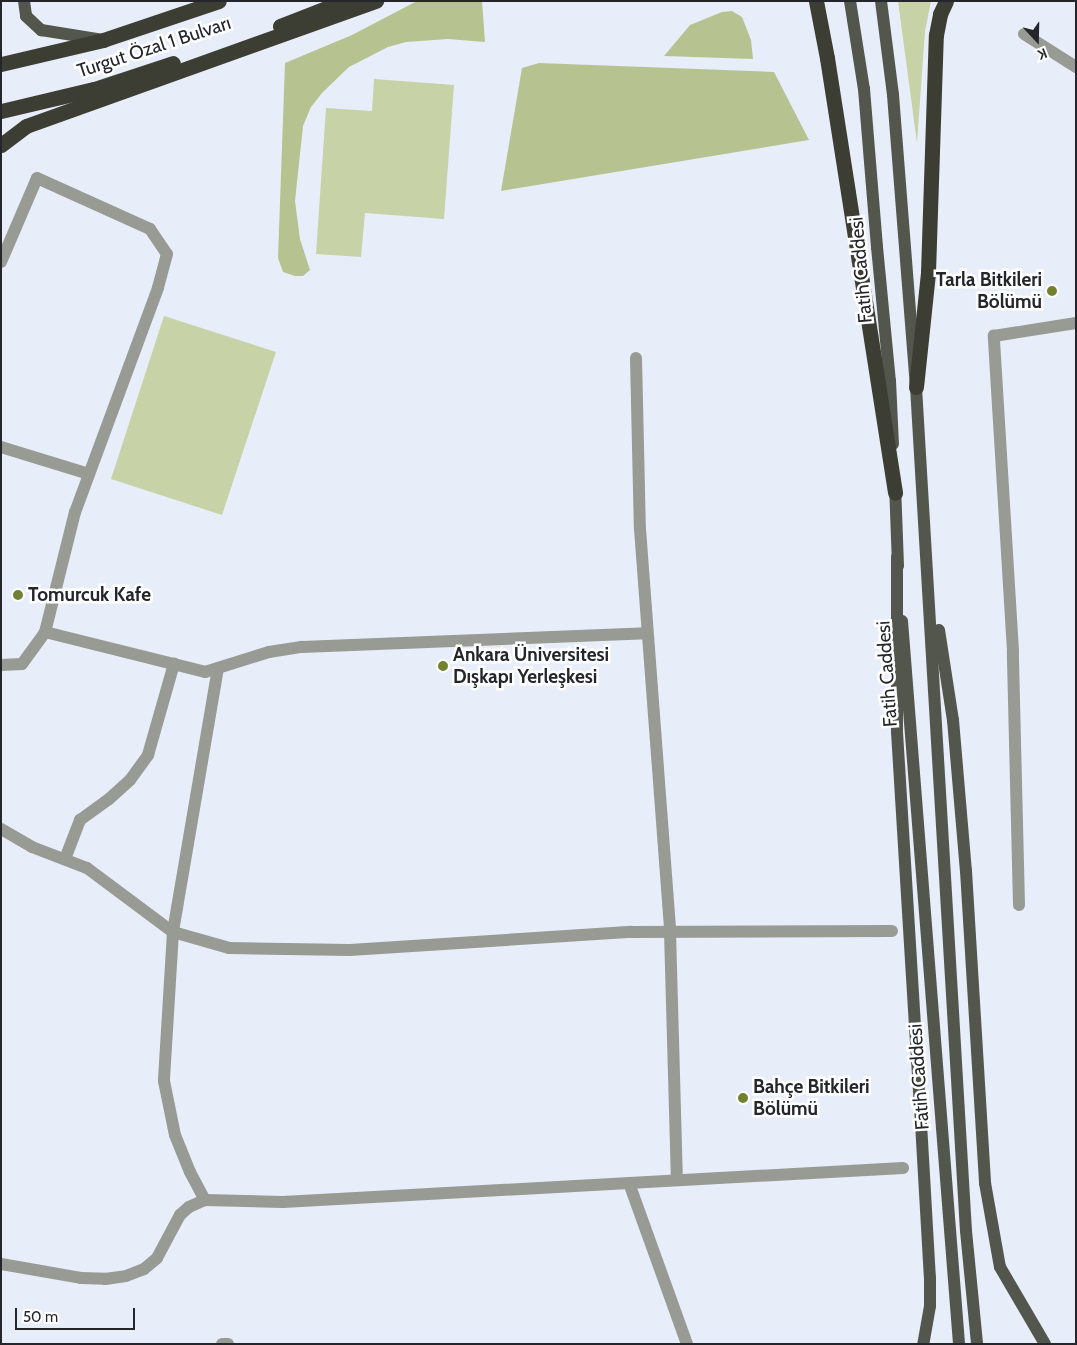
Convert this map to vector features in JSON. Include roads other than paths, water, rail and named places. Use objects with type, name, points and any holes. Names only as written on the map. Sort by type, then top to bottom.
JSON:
[{"type":"highway","name":"Turgut Özal 1 Bulvarı","points":[[1,64],[103,40],[219,1]]},
{"type":"highway","name":"Turgut Özal 1 Bulvarı","points":[[1,111],[94,89],[262,34],[344,1]]},
{"type":"highway","points":[[1,145],[26,126],[376,1]]},
{"type":"highway","points":[[816,1],[828,58],[895,493]]},
{"type":"highway","points":[[916,387],[928,272],[936,35],[940,14],[946,1]]},
{"type":"main road","points":[[24,1],[26,16],[41,30],[103,40]]},
{"type":"main road","name":"Fatih Caddesi","points":[[850,1],[864,89],[890,381],[897,557],[959,1344]]},
{"type":"main road","name":"Fatih Caddesi","points":[[881,1],[893,95],[916,387],[966,1230],[977,1344]]},
{"type":"main road","points":[[927,556],[953,720],[966,871],[985,1183],[1000,1267],[1046,1344]]},
{"type":"main road","points":[[897,557],[898,732],[930,1278],[930,1306],[923,1344]]},
{"type":"street","points":[[1024,34],[1076,67]]},
{"type":"street","points":[[1,262],[37,178],[150,229],[166,254],[158,288],[75,512],[45,632],[22,664],[1,665]]},
{"type":"street","points":[[1019,906],[1013,651],[994,336],[1076,323]]},
{"type":"street","points":[[636,358],[640,529],[670,932],[677,1180]]},
{"type":"street","points":[[1,447],[89,474]]},
{"type":"street","points":[[45,632],[205,672],[269,652],[302,647],[647,633]]},
{"type":"street","points":[[65,859],[80,820],[109,799],[130,780],[148,755],[174,664]]},
{"type":"street","points":[[205,1200],[190,1172],[176,1135],[164,1081],[173,932],[218,668]]},
{"type":"street","points":[[1,829],[32,846],[86,868],[173,932],[230,948],[350,950],[631,932],[892,931]]},
{"type":"street","points":[[1,1264],[81,1278],[105,1279],[126,1276],[144,1269],[157,1258],[180,1215],[189,1207],[205,1200],[283,1202],[903,1168]]},
{"type":"street","points":[[628,1183],[687,1344]]},
{"type":"street","points":[[222,1344],[228,1344]]},
{"type":"place","name":"Tarla Bitkileri Bölümü","points":[[1052,291]]},
{"type":"place","name":"Tomurcuk Kafe","points":[[18,595]]},
{"type":"place","name":"Ankara Üniversitesi Dışkapı Yerleşkesi","points":[[443,666]]},
{"type":"place","name":"Bahçe Bitkileri Bölümü","points":[[743,1098]]}]
